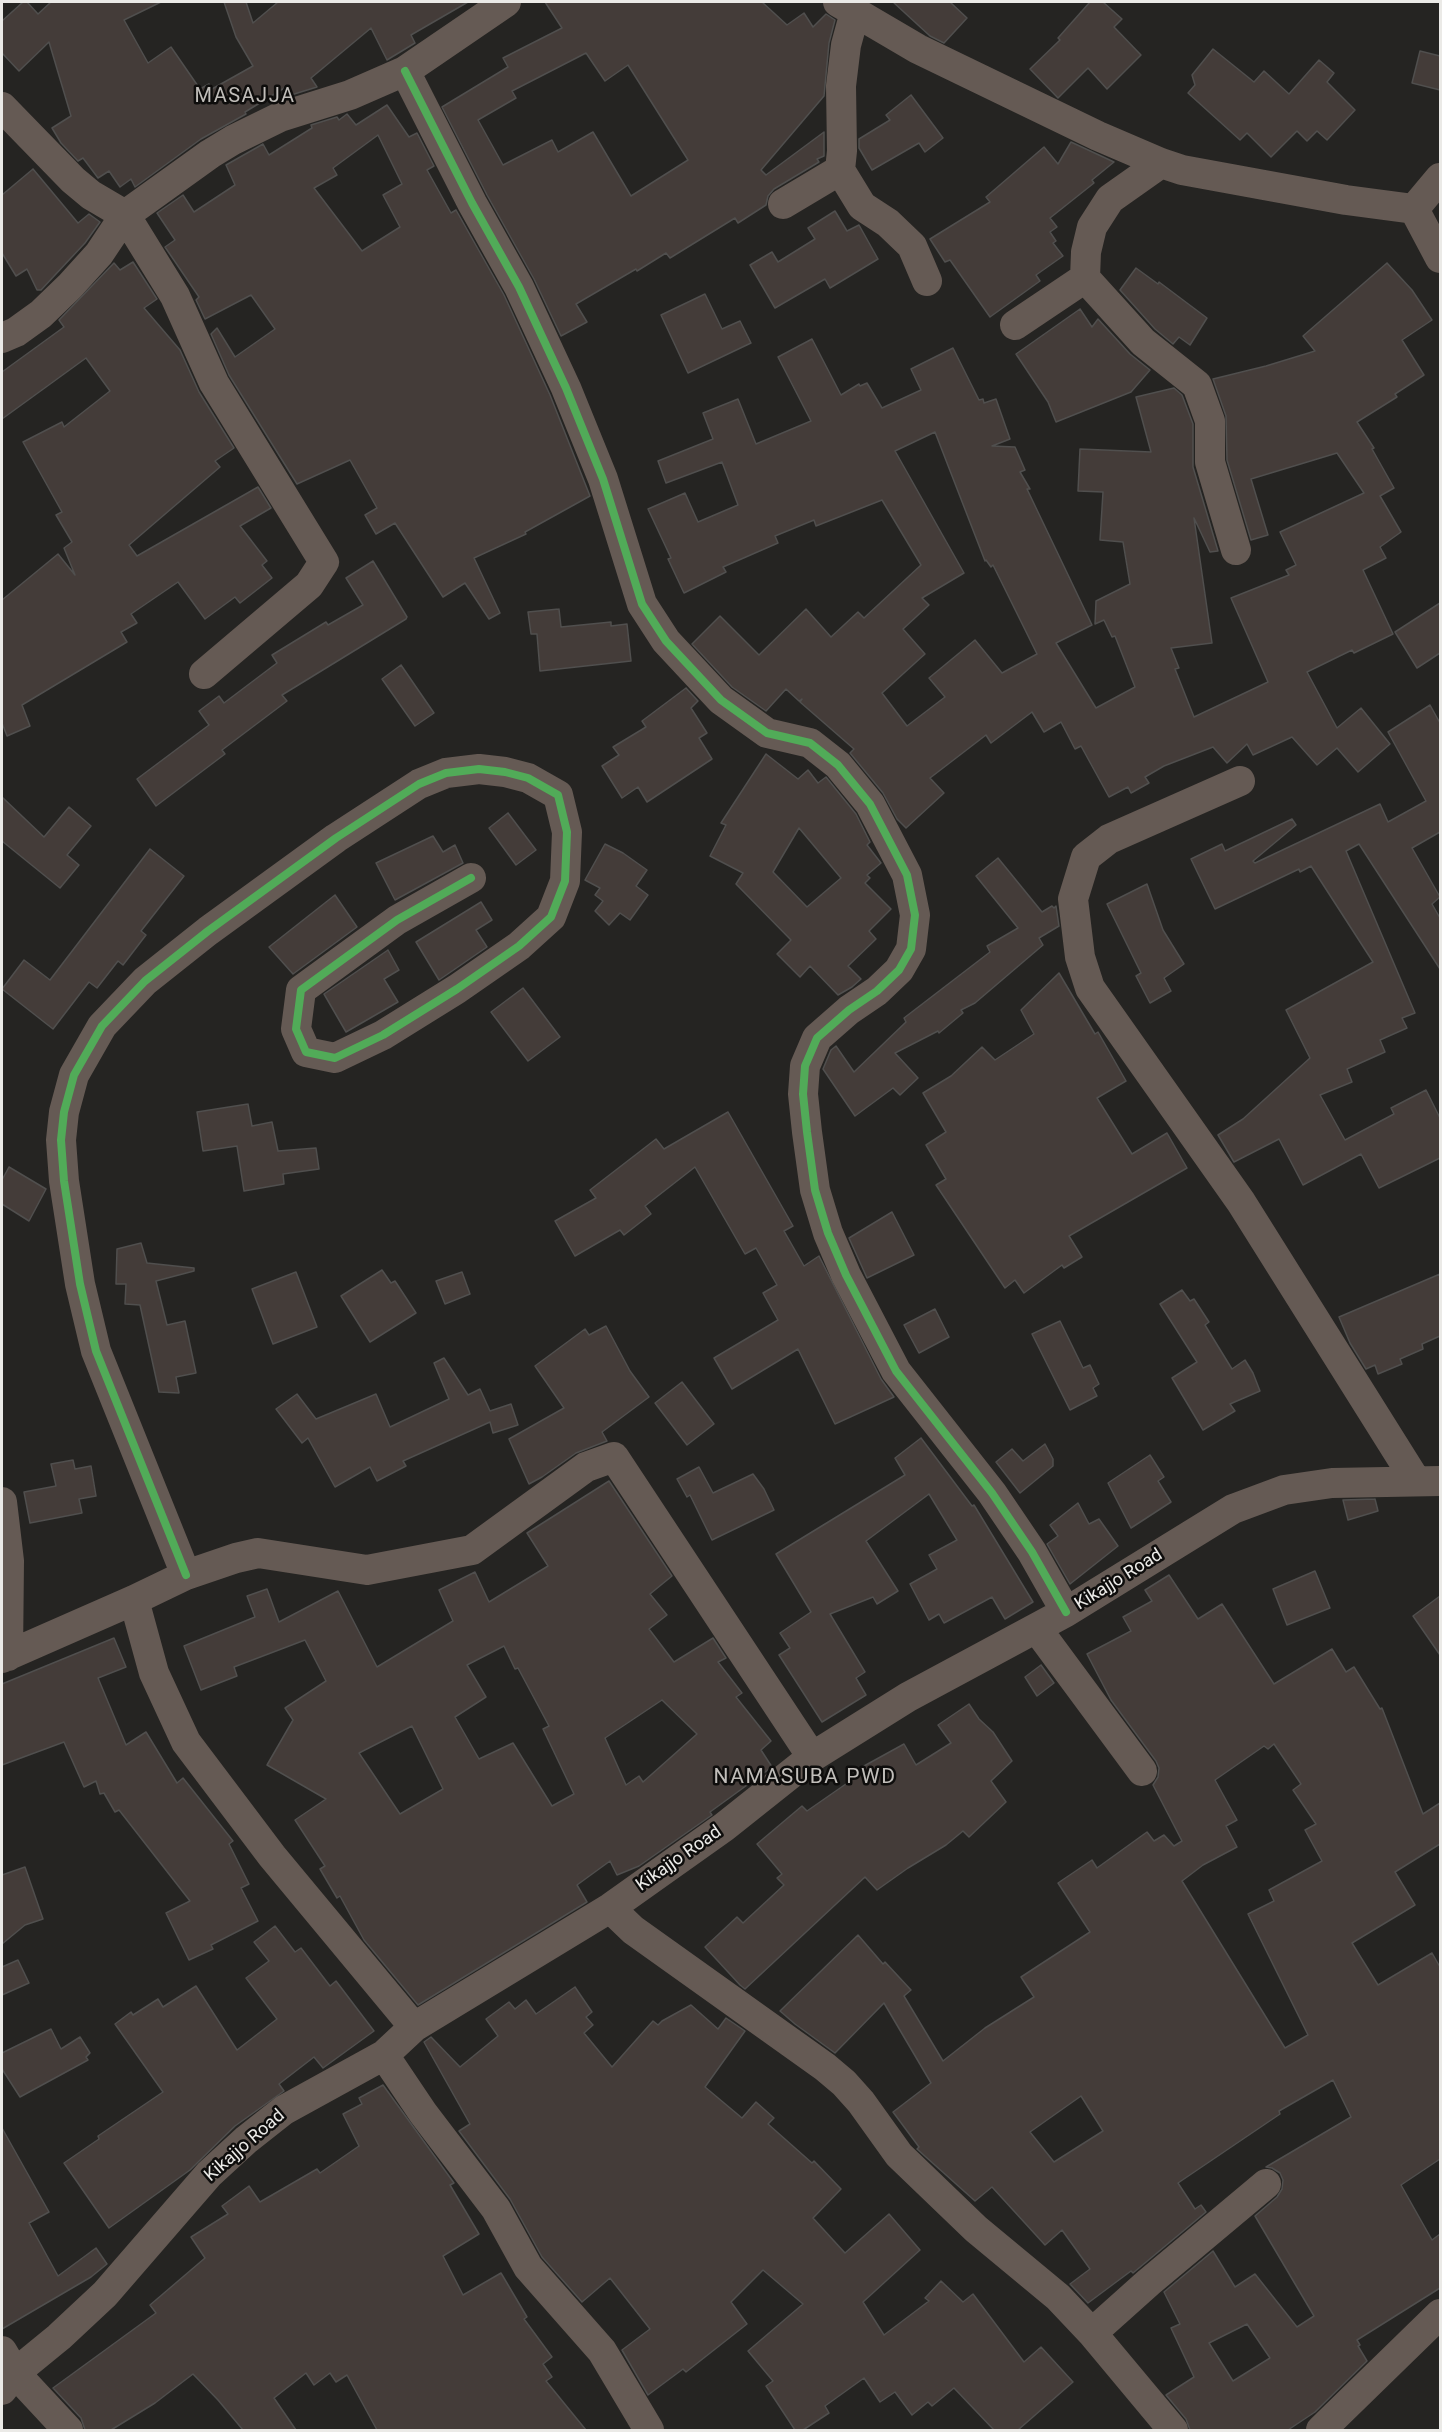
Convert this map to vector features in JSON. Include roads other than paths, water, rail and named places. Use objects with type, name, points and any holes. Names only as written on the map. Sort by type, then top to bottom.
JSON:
[{"type":"street","points":[[2,338],[16,332],[41,315],[70,286],[99,254],[125,215],[233,140],[280,117],[350,95],[405,71],[506,2]]},
{"type":"street","points":[[846,7],[918,49],[1098,136],[1161,163],[1182,170],[1346,200],[1414,209]]},
{"type":"street","points":[[846,7],[846,45],[841,86],[840,170],[862,206],[888,223],[912,246],[927,281]]},
{"type":"street","points":[[405,71],[472,203],[519,287],[566,388],[603,479],[642,604],[666,641],[721,700],[767,733],[810,743],[837,765],[870,804],[907,875],[915,915],[911,949],[899,970],[892,977],[817,1038],[805,1066],[804,1103],[815,1190],[828,1233],[846,1275],[897,1371],[992,1493],[1032,1552],[1066,1612]]},
{"type":"street","points":[[2,107],[73,180],[91,195],[125,215],[175,296],[214,383],[324,562],[309,585],[204,674]]},
{"type":"street","points":[[1161,163],[1110,199],[1092,227],[1086,252],[1085,278],[1143,342],[1197,385],[1210,422],[1210,462],[1236,550]]},
{"type":"street","points":[[783,204],[840,170]]},
{"type":"street","points":[[1414,209],[1440,178]]},
{"type":"street","points":[[1414,209],[1440,258]]},
{"type":"street","points":[[1015,325],[1085,278]]},
{"type":"street","points":[[186,1575],[96,1351],[80,1284],[64,1181],[61,1140],[64,1112],[74,1075],[102,1026],[145,981],[208,931],[336,838],[419,784],[446,773],[479,769],[528,778],[558,795],[567,832],[565,881],[551,917],[501,958],[457,989],[383,1035],[335,1058],[306,1052],[296,1029],[301,990],[398,920],[471,878]]},
{"type":"street","points":[[1240,781],[1109,839],[1086,857],[1073,899],[1080,957],[1090,988],[1241,1202],[1428,1481]]},
{"type":"street","points":[[2,1502],[9,1561],[5,1657],[186,1575],[258,1553],[367,1570],[472,1550],[586,1467],[614,1457],[812,1757]]},
{"type":"street","name":"Kikajjo Road","points":[[6,2371],[59,2337],[105,2294],[209,2174],[246,2140],[284,2110],[384,2055],[414,2027],[610,1908],[724,1827],[812,1757],[908,1697],[1066,1612],[1233,1509],[1284,1490],[1332,1483],[1428,1481]]},
{"type":"street","points":[[134,1600],[154,1673],[186,1742],[272,1856],[414,2027]]},
{"type":"street","points":[[1037,1629],[1142,1771]]},
{"type":"street","points":[[610,1908],[633,1930],[838,2078],[861,2102],[899,2155],[976,2229],[1058,2296],[1173,2430]]},
{"type":"street","points":[[384,2055],[423,2113],[496,2210],[528,2267],[602,2351],[649,2430]]},
{"type":"street","points":[[1092,2334],[1149,2282],[1266,2184]]},
{"type":"street","points":[[1322,2430],[1440,2314]]},
{"type":"street","points":[[6,2371],[68,2430]]},
{"type":"district","name":"MASAJJA","points":[[245,97]]},
{"type":"district","name":"NAMASUBA PWD","points":[[805,1778]]}]
